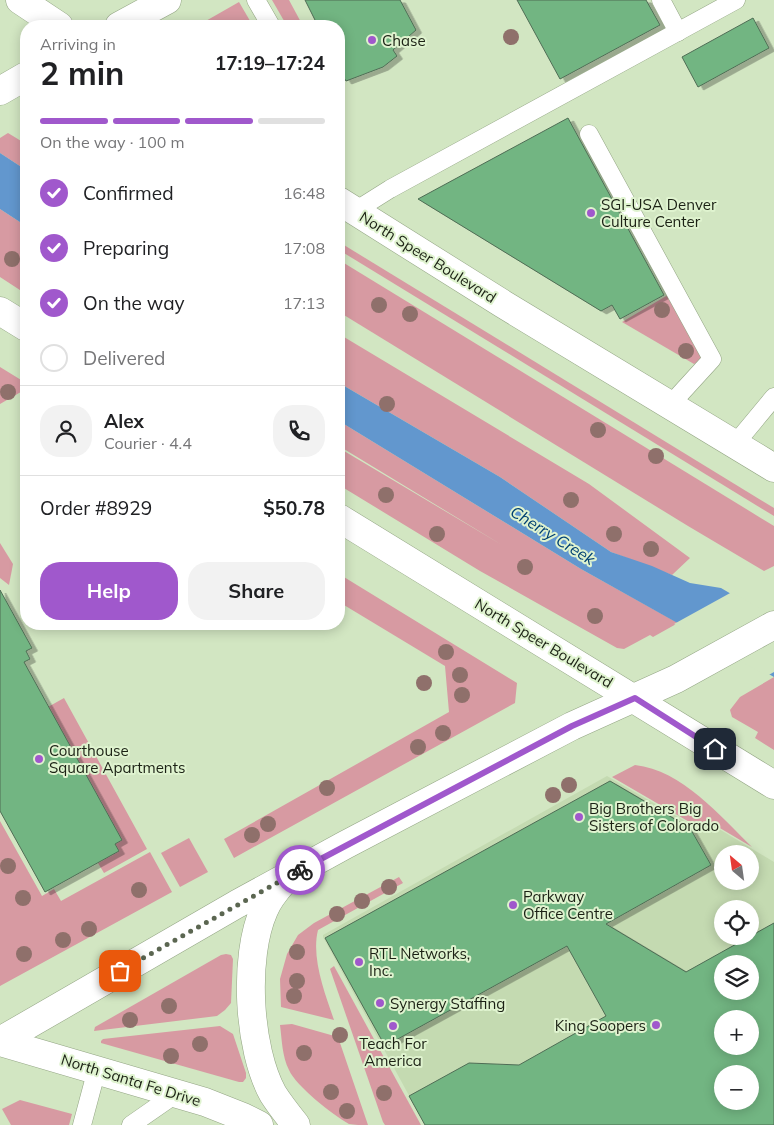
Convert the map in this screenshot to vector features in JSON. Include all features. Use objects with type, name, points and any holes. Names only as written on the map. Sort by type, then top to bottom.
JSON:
[{"type":"main road","points":[[20,0],[50,20]]},
{"type":"main road","points":[[130,20],[167,0]]},
{"type":"main road","name":"North Speer Boulevard","points":[[347,206],[774,468]]},
{"type":"main road","points":[[0,311],[20,323]]},
{"type":"main road","name":"North Speer Boulevard","points":[[345,522],[774,785]]},
{"type":"main road","points":[[0,1042],[237,904],[287,877],[572,726],[676,680],[774,625]]},
{"type":"main road","points":[[287,877],[264,909],[257,928],[251,969],[251,998],[260,1063],[273,1094],[296,1125]]},
{"type":"main road","name":"North Santa Fe Drive","points":[[0,1042],[205,1102],[260,1125]]},
{"type":"lane","points":[[256,0],[268,20]]},
{"type":"lane","points":[[661,0],[678,32]]},
{"type":"lane","points":[[347,206],[390,190],[736,0]]},
{"type":"lane","points":[[589,134],[712,359],[670,405]]},
{"type":"lane","points":[[735,444],[774,396]]},
{"type":"lane","points":[[82,1125],[97,1069]]},
{"type":"lane","points":[[132,1125],[177,1094]]},
{"type":"shaded area","points":[[272,0],[289,0],[300,20],[284,20]]},
{"type":"shaded area","points":[[239,2],[250,20],[208,20]]},
{"type":"shaded area","points":[[8,133],[20,140],[20,166],[0,153],[0,138]]},
{"type":"shaded area","points":[[0,209],[20,222],[20,290],[0,277]]},
{"type":"shaded area","points":[[345,246],[774,508],[774,516],[345,254]]},
{"type":"shaded area","points":[[345,264],[774,526],[774,566],[764,571],[345,316]]},
{"type":"shaded area","points":[[668,295],[705,358],[694,364],[622,322]]},
{"type":"shaded area","points":[[345,338],[589,484],[690,558],[672,575],[611,552],[500,477],[346,387]]},
{"type":"shaded area","points":[[0,367],[20,379],[20,392],[0,404]]},
{"type":"shaded area","points":[[345,425],[581,569],[678,623],[653,637],[650,635],[624,649],[617,648],[480,571],[345,489],[345,452],[502,545],[345,450]]},
{"type":"shaded area","points":[[0,543],[13,564],[9,585],[0,578]]},
{"type":"shaded area","points":[[345,578],[517,683],[515,703],[234,858],[224,839],[449,712],[445,666],[345,606]]},
{"type":"shaded area","points":[[774,677],[774,750],[755,738],[758,732],[732,717],[730,710],[740,697]]},
{"type":"shaded area","points":[[64,698],[147,849],[104,873],[98,863],[118,851],[115,844],[122,840],[48,707]]},
{"type":"shaded area","points":[[635,765],[669,776],[699,796],[750,845],[708,821],[698,827],[612,777]]},
{"type":"shaded area","points":[[607,776],[697,828],[709,823],[746,845],[714,845],[714,890],[759,890],[759,853],[774,862],[774,1125],[425,1125],[323,935]]},
{"type":"shaded area","points":[[0,821],[42,896],[54,889],[61,901],[150,852],[172,892],[0,986]]},
{"type":"shaded area","points":[[189,838],[208,872],[180,887],[161,853]]},
{"type":"shaded area","points":[[399,877],[403,883],[318,930],[316,952],[320,976],[334,1020],[281,1007],[280,979],[287,954],[298,935],[314,923]]},
{"type":"shaded area","points":[[221,955],[231,955],[233,959],[231,1003],[217,1016],[94,1031],[95,1027]]},
{"type":"shaded area","points":[[334,966],[421,1125],[385,1125],[383,1122],[330,969]]},
{"type":"shaded area","points":[[292,1024],[338,1037],[368,1125],[349,1124],[342,1120],[316,1100],[293,1077],[285,1059],[280,1025]]},
{"type":"shaded area","points":[[220,1026],[233,1034],[246,1073],[246,1078],[243,1082],[101,1043],[103,1039]]},
{"type":"shaded area","points":[[20,1100],[72,1114],[69,1125],[11,1125],[2,1109]]},
{"type":"water","points":[[0,153],[20,166],[20,222],[0,209]]},
{"type":"water","name":"Cherry Creek","points":[[345,386],[500,477],[611,552],[652,566],[690,583],[721,588],[774,619],[774,677],[581,569],[345,425]]},
{"type":"pier","points":[[732,592],[774,617],[774,672],[767,676],[674,624]]},
{"type":"building","name":"Chase","points":[[305,0],[400,0],[416,30],[393,50],[397,56],[383,67],[346,81],[345,20],[315,20]]},
{"type":"building","points":[[517,0],[646,0],[660,25],[560,79]]},
{"type":"building","points":[[753,18],[769,48],[698,87],[682,57]]},
{"type":"building","points":[[568,118],[664,295],[620,319],[612,305],[601,311],[418,199]]},
{"type":"building","name":"Courthouse Square Apartments","points":[[0,590],[20,626],[20,630],[22,630],[32,648],[26,651],[30,659],[24,662],[122,840],[115,844],[119,851],[45,892],[0,811]]},
{"type":"building","points":[[610,781],[690,828],[711,865],[606,924],[686,972],[714,956],[714,1000],[759,1000],[759,955],[717,955],[734,945],[759,945],[759,931],[774,923],[774,1125],[425,1125],[409,1096],[469,1063],[519,1065],[606,1016],[567,946],[385,1046],[325,938]]},
{"type":"way so far","points":[[120,971],[300,870]]},
{"type":"place","name":"Chase","points":[[372,40]]},
{"type":"place","name":"SGI-USA Denver Culture Center","points":[[591,213]]},
{"type":"place","name":"Courthouse Square Apartments","points":[[39,759]]},
{"type":"place","name":"Big Brothers Big Sisters of Colorado","points":[[579,817]]},
{"type":"place","name":"Parkway Office Centre","points":[[513,905]]},
{"type":"place","name":"RTL Networks, Inc.","points":[[359,962]]},
{"type":"place","name":"Synergy Staffing","points":[[380,1003]]},
{"type":"place","name":"King Soopers","points":[[656,1025]]},
{"type":"place","name":"Teach For America","points":[[393,1026]]},
{"type":"route","points":[[300,870],[572,726],[635,698],[715,749]]}]
